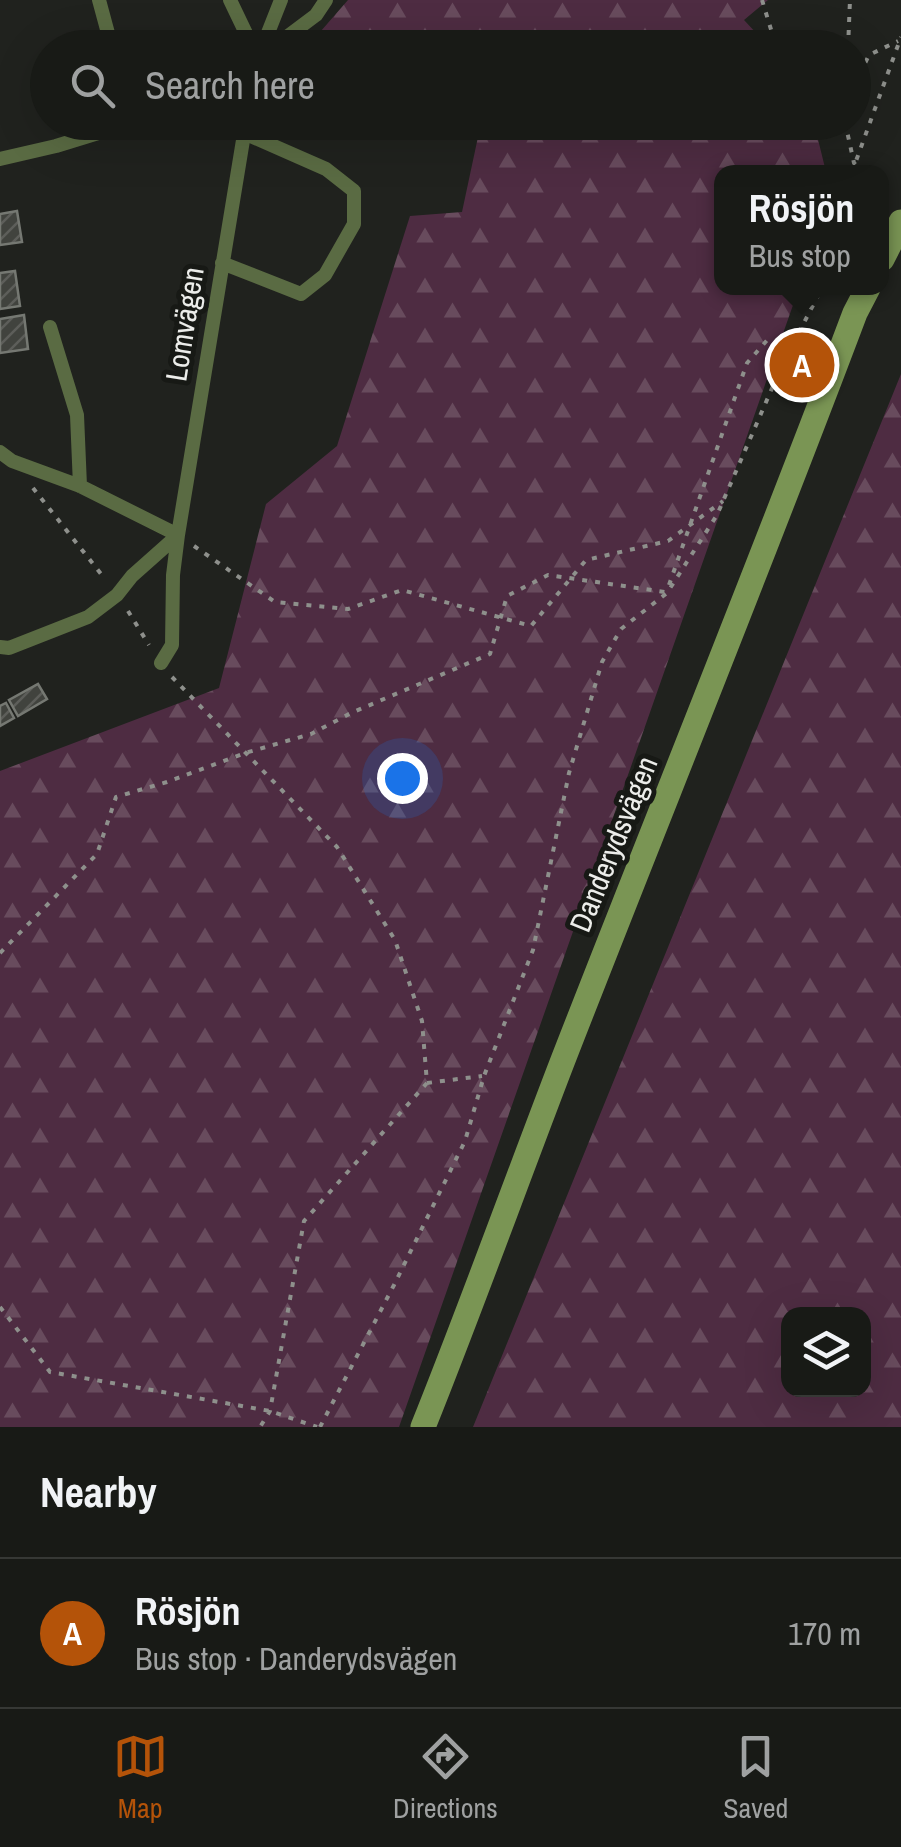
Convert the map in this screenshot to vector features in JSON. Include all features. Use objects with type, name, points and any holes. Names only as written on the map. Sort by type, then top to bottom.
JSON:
[{"type":"main road","points":[[889,246],[901,222]]},
{"type":"main road","name":"Danderydsvägen","points":[[423,1427],[864,295]]},
{"type":"lane","points":[[99,0],[107,30]]},
{"type":"lane","points":[[230,0],[244,30]]},
{"type":"lane","points":[[269,30],[281,0]]},
{"type":"lane","points":[[296,30],[316,15],[326,0]]},
{"type":"lane","points":[[0,159],[76,140]]},
{"type":"lane","name":"Lomvägen","points":[[160,663],[172,645],[178,535],[243,140]]},
{"type":"lane","points":[[222,263],[301,294],[325,276],[354,224],[354,190],[326,169],[269,140]]},
{"type":"lane","points":[[50,327],[77,415],[80,486]]},
{"type":"lane","points":[[0,648],[88,618],[178,535],[80,486],[6,457]]},
{"type":"path","points":[[762,0],[771,30]]},
{"type":"path","points":[[849,30],[850,1]]},
{"type":"path","points":[[871,54],[900,39]]},
{"type":"path","points":[[871,117],[900,39]]},
{"type":"path","points":[[849,140],[854,163]]},
{"type":"path","points":[[854,163],[863,140]]},
{"type":"path","points":[[0,1308],[50,1372],[270,1411],[318,1427],[394,1286],[465,1141],[484,1076],[533,950],[569,772],[602,662],[621,629],[667,593],[718,515],[783,363],[818,295]]},
{"type":"path","points":[[667,593],[747,363],[768,338]]},
{"type":"path","points":[[6,457],[117,595],[179,686],[337,847],[395,940],[422,1021],[428,1083]]},
{"type":"path","points":[[178,535],[276,602],[348,609],[402,590],[531,626],[586,560],[668,540],[723,502]]},
{"type":"path","points":[[0,953],[97,854],[116,797],[311,734],[490,654],[507,596],[548,576],[667,593]]},
{"type":"path","points":[[260,1427],[270,1411],[304,1221],[428,1083],[484,1076]]},
{"type":"green space","points":[[348,0],[768,0],[744,20],[753,30],[322,30]]},
{"type":"green space","points":[[477,140],[818,140],[824,165],[714,165],[714,295],[797,295],[399,1427],[0,1427],[0,771],[219,688],[266,504],[337,446],[410,216],[462,212]]},
{"type":"green space","points":[[901,374],[901,1427],[473,1427]]},
{"type":"building","points":[[17,211],[22,242],[0,245],[0,214]]},
{"type":"building","points":[[15,271],[20,306],[0,309],[0,273]]},
{"type":"building","points":[[24,315],[28,349],[0,353],[0,319]]},
{"type":"building","points":[[38,684],[47,699],[18,716],[9,700]]},
{"type":"building","points":[[6,703],[14,718],[0,726],[0,706]]},
{"type":"place","name":"Rösjön","points":[[802,365]]}]
